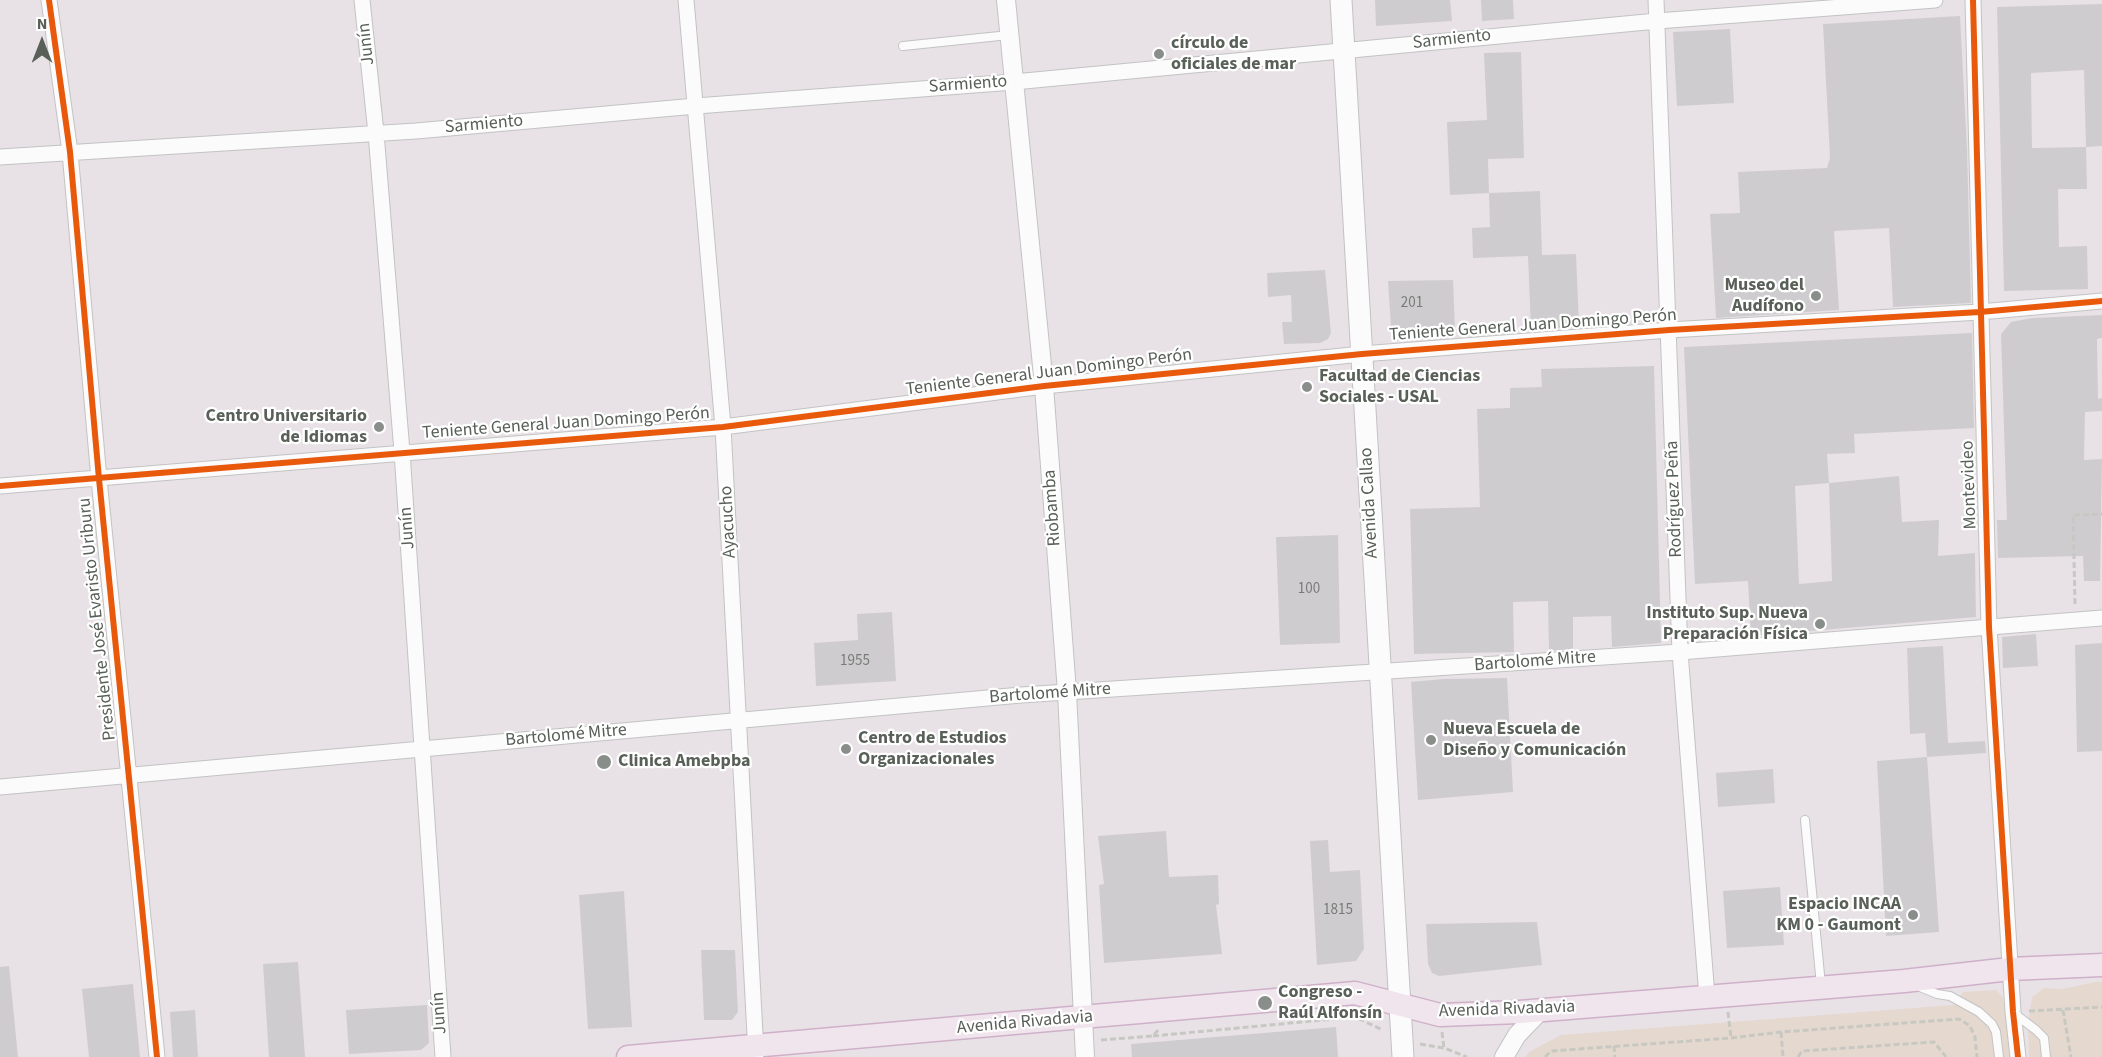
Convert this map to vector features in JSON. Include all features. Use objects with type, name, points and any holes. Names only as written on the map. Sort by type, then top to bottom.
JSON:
[{"type":"main road","name":"Avenida Callao","points":[[1341,0],[1400,1052]]},
{"type":"main road","name":"Avenida Rivadavia","points":[[628,1057],[756,1051],[1083,1017],[1355,993],[1440,1015],[1540,1011],[1904,981],[2010,969],[2102,965]]},
{"type":"street","name":"Presidente José Evaristo Uriburu","points":[[49,0],[70,152],[99,479],[158,1057]]},
{"type":"street","name":"Junín","points":[[362,0],[376,133],[402,452],[443,1057]]},
{"type":"street","name":"Ayacucho","points":[[686,0],[723,427],[756,1051]]},
{"type":"street","name":"Riobamba","points":[[1006,0],[1044,386],[1067,692],[1084,1049]]},
{"type":"street","name":"Rodríguez Peña","points":[[1656,0],[1680,652],[1716,996]]},
{"type":"street","name":"Sarmiento","points":[[0,157],[376,133],[1014,82],[1657,21],[1935,0]]},
{"type":"street","name":"Montevideo","points":[[1973,0],[1989,627],[2010,969],[2018,1057]]},
{"type":"street","name":"Teniente General Juan Domingo Perón","points":[[0,486],[723,427],[1044,386],[1362,354],[1669,330],[1980,312],[2102,301]]},
{"type":"street","name":"Bartolomé Mitre","points":[[0,787],[1067,692],[1680,652],[2102,618]]},
{"type":"street","points":[[1504,1057],[1517,1035],[1540,1011]]},
{"type":"lane","points":[[903,46],[1009,35]]},
{"type":"lane","points":[[1805,820],[1821,988]]},
{"type":"lane","points":[[1904,981],[1950,996],[1979,1012],[1992,1024],[1996,1032],[1999,1057]]},
{"type":"lane","points":[[2013,1013],[2044,1038],[2046,1057]]},
{"type":"path","points":[[2076,621],[2073,515],[2102,514]]},
{"type":"path","points":[[1716,996],[1731,1038]]},
{"type":"path","points":[[2063,1010],[2071,1057]]},
{"type":"path","points":[[1306,1017],[1315,1020]]},
{"type":"path","points":[[1084,1049],[1153,1036],[1355,1017],[1369,1022],[1400,1052],[1444,1048],[1467,1057]]},
{"type":"path","points":[[1545,1057],[1551,1050],[1959,1019],[1970,1026],[1975,1037],[1977,1057]]},
{"type":"path","points":[[1153,1036],[1159,1029]]},
{"type":"path","points":[[1781,1032],[1783,1057]]},
{"type":"path","points":[[1798,1057],[1802,1050],[1934,1042],[1946,1057]]},
{"type":"path","points":[[1614,1046],[1615,1057]]},
{"type":"shaded area","points":[[2102,982],[2102,1057],[2029,1057],[2028,1022],[2032,997],[2044,988],[2062,989]]},
{"type":"shaded area","points":[[1996,990],[2002,996],[2005,1008],[2012,1057],[1526,1057],[1529,1052],[1561,1035],[1954,1005],[1963,992]]},
{"type":"building","points":[[1375,0],[1450,0],[1452,21],[1376,26]]},
{"type":"building","points":[[1481,0],[1513,0],[1514,19],[1482,21]]},
{"type":"building","points":[[2102,4],[2102,146],[2086,147],[2087,189],[2058,189],[2059,247],[2087,246],[2088,289],[2004,291],[1997,7]],"holes":[[[2084,70],[2086,147],[2032,148],[2031,73]]]},
{"type":"building","points":[[1960,16],[1967,149],[1971,303],[1893,307],[1889,228],[1834,231],[1839,310],[1716,318],[1710,214],[1740,213],[1738,172],[1827,168],[1830,158],[1823,24]]},
{"type":"building","points":[[1730,29],[1734,103],[1677,106],[1673,32]]},
{"type":"building","points":[[1521,52],[1524,158],[1488,159],[1489,193],[1450,195],[1447,122],[1487,120],[1484,53]]},
{"type":"building","points":[[1540,191],[1542,255],[1576,254],[1579,327],[1531,329],[1528,256],[1473,258],[1472,228],[1490,227],[1489,193]]},
{"type":"building","points":[[1325,270],[1331,333],[1328,339],[1320,343],[1284,344],[1282,322],[1292,322],[1291,295],[1268,297],[1267,273]]},
{"type":"building","points":[[1453,280],[1455,331],[1400,334],[1391,327],[1388,281]]},
{"type":"building","points":[[2102,315],[2102,338],[2097,339],[2098,399],[2102,398],[2102,411],[2085,412],[2084,460],[2102,459],[2100,581],[2084,581],[2083,556],[1998,558],[1997,520],[2007,520],[2001,334],[2011,322],[2032,318]]},
{"type":"building","points":[[1972,333],[1974,428],[1854,434],[1855,453],[1827,454],[1829,483],[1899,476],[1902,522],[1939,520],[1938,556],[1975,553],[1976,617],[1751,636],[1748,581],[1695,584],[1684,347]],"holes":[[[1829,483],[1832,581],[1799,584],[1795,486]]]},
{"type":"building","points":[[1654,366],[1661,643],[1612,647],[1611,616],[1573,617],[1573,649],[1549,651],[1548,601],[1513,602],[1514,652],[1414,654],[1410,509],[1480,507],[1477,409],[1510,408],[1510,388],[1542,387],[1541,369]]},
{"type":"building","points":[[1338,535],[1340,643],[1280,645],[1276,537]]},
{"type":"building","points":[[892,612],[896,681],[816,686],[814,643],[858,640],[857,614]]},
{"type":"building","points":[[2036,634],[2038,666],[2003,668],[2002,637]]},
{"type":"building","points":[[2102,643],[2102,751],[2077,752],[2075,645]]},
{"type":"building","points":[[1943,646],[1948,743],[1985,741],[1986,753],[1927,757],[1925,733],[1910,734],[1907,648]]},
{"type":"building","points":[[1507,678],[1513,792],[1418,800],[1411,682]]},
{"type":"building","points":[[1927,757],[1939,932],[1886,936],[1877,761]]},
{"type":"building","points":[[1773,769],[1775,803],[1718,807],[1716,773]]},
{"type":"building","points":[[1166,831],[1169,877],[1218,875],[1219,904],[1216,905],[1222,954],[1104,963],[1099,885],[1104,884],[1098,836]]},
{"type":"building","points":[[1328,840],[1330,872],[1360,870],[1364,949],[1356,961],[1317,965],[1310,841]]},
{"type":"building","points":[[1780,887],[1784,945],[1727,948],[1723,891]]},
{"type":"building","points":[[624,891],[632,1027],[588,1029],[579,895]]},
{"type":"building","points":[[1537,922],[1542,965],[1439,976],[1432,973],[1428,964],[1426,924]]},
{"type":"building","points":[[701,950],[735,950],[738,1012],[732,1020],[704,1020]]},
{"type":"building","points":[[298,962],[305,1057],[269,1057],[263,964]]},
{"type":"building","points":[[9,966],[18,1057],[0,1057],[0,967]]},
{"type":"building","points":[[133,984],[140,1057],[89,1057],[82,989]]},
{"type":"building","points":[[427,1005],[429,1043],[421,1050],[349,1054],[346,1010]]},
{"type":"building","points":[[195,1010],[198,1057],[173,1057],[170,1012]]},
{"type":"building","points":[[1336,1027],[1338,1057],[1132,1057],[1131,1044]]},
{"type":"cycle path","points":[[49,0],[70,152],[99,479],[157,1057]]},
{"type":"cycle path","points":[[1973,0],[1989,627],[2013,1012],[2018,1057]]},
{"type":"cycle path","points":[[0,486],[723,427],[1044,386],[1362,354],[1669,330],[1980,312],[2102,301]]},
{"type":"place","name":"círculo de oficiales de mar","points":[[1159,54]]},
{"type":"place","name":"Museo del Audífono","points":[[1816,296]]},
{"type":"place","name":"Facultad de Ciencias Sociales - USAL","points":[[1307,387]]},
{"type":"place","name":"Centro Universitario de Idiomas","points":[[379,427]]},
{"type":"place","name":"Instituto Sup. Nueva Preparación Física","points":[[1820,624]]},
{"type":"place","name":"Nueva Escuela de Diseño y Comunicación","points":[[1431,740]]},
{"type":"place","name":"Centro de Estudios Organizacionales","points":[[846,749]]},
{"type":"place","name":"Clinica Amebpba","points":[[604,762]]},
{"type":"place","name":"Espacio INCAA KM 0 - Gaumont","points":[[1913,915]]},
{"type":"place","name":"Congreso - Raúl Alfonsín","points":[[1265,1003]]}]
